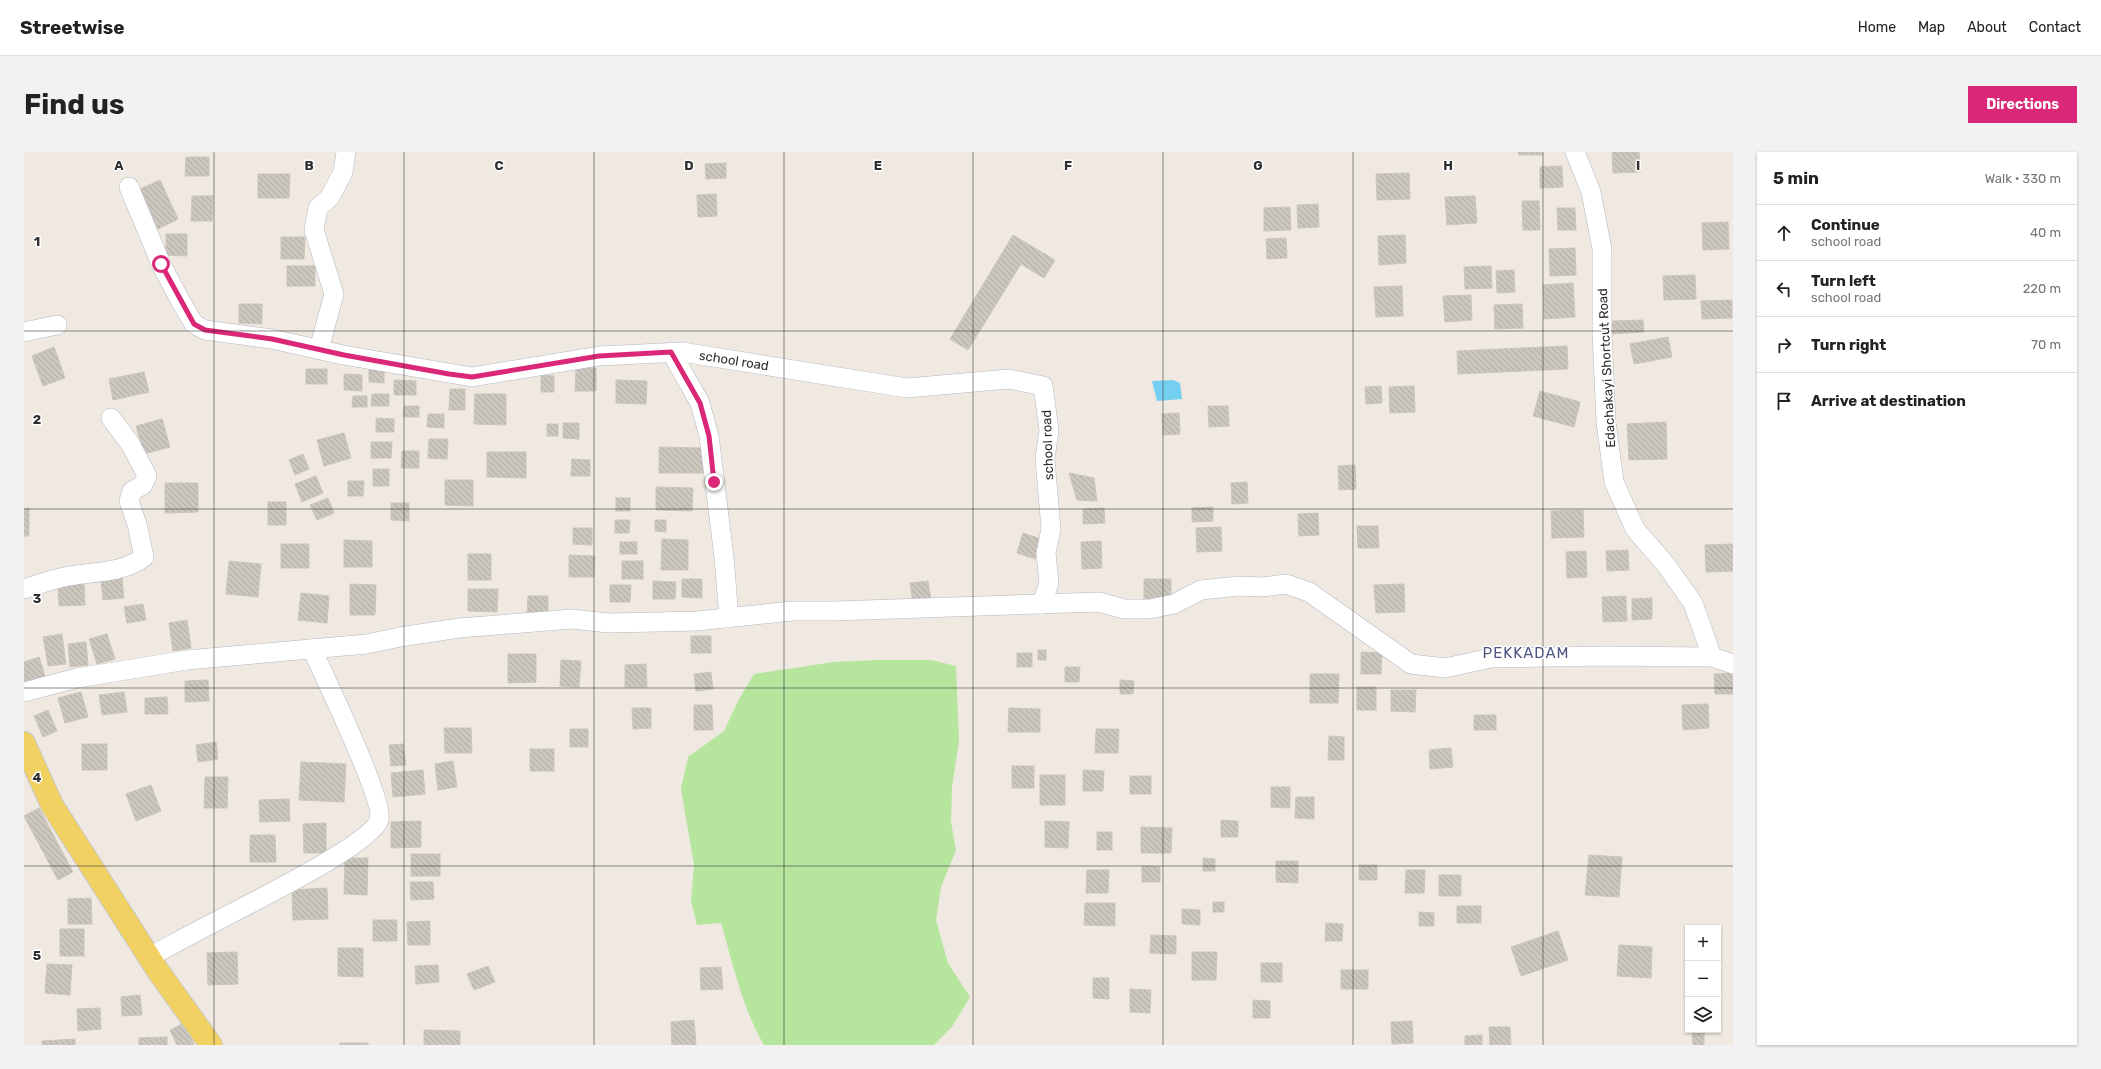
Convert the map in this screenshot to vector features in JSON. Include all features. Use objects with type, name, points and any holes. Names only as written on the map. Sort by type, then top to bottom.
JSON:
[{"type":"main road","points":[[24,743],[52,805],[149,957],[212,1045]]},
{"type":"street","points":[[319,349],[334,294],[314,230],[318,208],[330,197],[343,172],[346,152]]},
{"type":"street","name":"Edachakayi Shortcut Road","points":[[1575,152],[1591,192],[1602,248],[1602,333],[1606,407],[1614,482],[1635,529],[1666,565],[1693,603],[1712,657]]},
{"type":"street","name":"school road","points":[[129,187],[161,264],[194,324],[205,330],[264,338],[344,355],[472,377],[599,356],[682,352],[907,388],[1009,379],[1043,386],[1049,430],[1045,459],[1051,529],[1046,553],[1049,583],[1042,604]]},
{"type":"street","points":[[24,332],[57,325]]},
{"type":"street","points":[[671,352],[700,403],[709,436],[724,557],[729,618]]},
{"type":"street","points":[[24,589],[61,578],[102,572],[135,564],[144,557],[137,524],[129,501],[132,491],[143,485],[147,476],[131,445],[111,418]]},
{"type":"street","points":[[24,692],[77,678],[187,660],[366,644],[459,628],[572,619],[608,623],[697,621],[792,611],[835,611],[1099,602],[1124,609],[1150,609],[1174,604],[1202,590],[1239,586],[1262,587],[1286,584],[1309,592],[1411,664],[1445,668],[1491,658],[1604,656],[1712,657],[1733,664]]},
{"type":"street","points":[[149,957],[336,856],[359,841],[372,830],[379,820],[378,809],[351,732],[312,649]]},
{"type":"green space","points":[[931,660],[956,666],[959,741],[952,787],[951,822],[956,850],[941,887],[936,920],[948,963],[970,997],[952,1027],[934,1045],[764,1045],[756,1031],[744,1001],[721,923],[697,925],[691,900],[694,865],[681,789],[688,757],[724,731],[738,701],[754,674],[834,662]]},
{"type":"water","points":[[1173,380],[1180,383],[1182,399],[1157,401],[1152,381]]},
{"type":"building","points":[[1518,152],[1542,152],[1542,155],[1519,155]]},
{"type":"building","points":[[1612,152],[1639,152],[1640,172],[1613,173]]},
{"type":"building","points":[[186,157],[209,157],[209,176],[185,176]]},
{"type":"building","points":[[726,163],[726,178],[706,179],[705,164]]},
{"type":"building","points":[[1562,166],[1563,187],[1540,188],[1540,167]]},
{"type":"building","points":[[1409,173],[1410,199],[1377,200],[1376,174]]},
{"type":"building","points":[[258,174],[290,174],[289,198],[258,198]]},
{"type":"building","points":[[160,180],[178,219],[158,229],[140,189]]},
{"type":"building","points":[[716,194],[717,216],[698,217],[697,195]]},
{"type":"building","points":[[192,196],[213,196],[212,221],[191,221]]},
{"type":"building","points":[[1475,196],[1477,223],[1447,225],[1445,197]]},
{"type":"building","points":[[1522,201],[1539,201],[1540,230],[1523,230]]},
{"type":"building","points":[[1318,204],[1319,227],[1298,228],[1297,205]]},
{"type":"building","points":[[1290,207],[1291,230],[1264,231],[1264,208]]},
{"type":"building","points":[[1557,208],[1575,208],[1576,230],[1558,230]]},
{"type":"building","points":[[1728,222],[1729,249],[1703,250],[1702,223]]},
{"type":"building","points":[[166,234],[187,234],[187,256],[166,255]]},
{"type":"building","points":[[1013,235],[1055,260],[1044,278],[1021,264],[968,350],[950,339]]},
{"type":"building","points":[[1405,235],[1406,263],[1379,265],[1378,236]]},
{"type":"building","points":[[281,237],[305,237],[304,259],[281,259]]},
{"type":"building","points":[[1286,238],[1287,258],[1267,259],[1266,239]]},
{"type":"building","points":[[1575,248],[1576,275],[1550,276],[1549,249]]},
{"type":"building","points":[[287,266],[315,266],[315,286],[287,286]]},
{"type":"building","points":[[1491,266],[1492,288],[1465,289],[1464,267]]},
{"type":"building","points":[[1514,270],[1515,292],[1497,293],[1496,271]]},
{"type":"building","points":[[1695,275],[1696,299],[1664,300],[1663,276]]},
{"type":"building","points":[[1573,283],[1575,317],[1544,319],[1543,285]]},
{"type":"building","points":[[1402,286],[1403,316],[1376,317],[1374,287]]},
{"type":"building","points":[[1471,295],[1472,320],[1445,322],[1443,296]]},
{"type":"building","points":[[1732,300],[1732,318],[1702,319],[1701,301]]},
{"type":"building","points":[[239,304],[262,304],[262,324],[239,323]]},
{"type":"building","points":[[1522,304],[1523,328],[1495,329],[1494,305]]},
{"type":"building","points":[[1643,320],[1644,332],[1612,334],[1612,321]]},
{"type":"building","points":[[1668,337],[1672,357],[1634,364],[1630,344]]},
{"type":"building","points":[[1567,346],[1568,369],[1458,374],[1457,351]]},
{"type":"building","points":[[54,347],[65,378],[43,386],[32,356]]},
{"type":"building","points":[[369,368],[384,368],[384,383],[369,382]]},
{"type":"building","points":[[576,368],[596,368],[596,391],[575,391]]},
{"type":"building","points":[[306,369],[327,369],[327,384],[306,384]]},
{"type":"building","points":[[144,372],[149,392],[113,400],[109,379]]},
{"type":"building","points":[[344,374],[362,375],[362,391],[344,390]]},
{"type":"building","points":[[541,375],[554,376],[554,392],[541,392]]},
{"type":"building","points":[[394,380],[416,381],[416,395],[394,395]]},
{"type":"building","points":[[616,380],[647,381],[646,404],[616,403]]},
{"type":"building","points":[[1381,386],[1382,403],[1366,404],[1365,387]]},
{"type":"building","points":[[1414,386],[1415,412],[1390,413],[1389,387]]},
{"type":"building","points":[[450,389],[465,389],[465,410],[449,410]]},
{"type":"building","points":[[1540,391],[1580,402],[1574,427],[1533,416]]},
{"type":"building","points":[[372,394],[389,394],[389,406],[371,406]]},
{"type":"building","points":[[475,394],[506,394],[506,425],[474,424]]},
{"type":"building","points":[[353,396],[367,396],[367,407],[352,407]]},
{"type":"building","points":[[404,406],[419,406],[419,417],[403,417]]},
{"type":"building","points":[[1208,406],[1228,406],[1229,426],[1209,427]]},
{"type":"building","points":[[1179,413],[1180,434],[1163,435],[1162,414]]},
{"type":"building","points":[[428,414],[444,414],[444,428],[427,427]]},
{"type":"building","points":[[376,418],[394,419],[394,432],[376,432]]},
{"type":"building","points":[[162,419],[170,447],[144,454],[136,426]]},
{"type":"building","points":[[1666,422],[1667,459],[1629,460],[1627,424]]},
{"type":"building","points":[[563,423],[579,423],[579,439],[563,438]]},
{"type":"building","points":[[547,424],[558,424],[558,436],[547,436]]},
{"type":"building","points":[[344,433],[351,458],[324,466],[317,440]]},
{"type":"building","points":[[429,439],[448,439],[447,459],[428,458]]},
{"type":"building","points":[[371,442],[392,442],[391,458],[371,458]]},
{"type":"building","points":[[659,447],[703,448],[703,473],[659,473]]},
{"type":"building","points":[[402,451],[419,451],[419,468],[401,468]]},
{"type":"building","points":[[487,452],[526,452],[526,478],[487,477]]},
{"type":"building","points":[[303,454],[309,469],[295,475],[289,460]]},
{"type":"building","points":[[572,459],[590,460],[590,476],[571,476]]},
{"type":"building","points":[[1355,465],[1356,489],[1339,490],[1338,466]]},
{"type":"building","points":[[373,469],[389,469],[389,486],[373,486]]},
{"type":"building","points":[[1069,473],[1094,478],[1097,501],[1077,500]]},
{"type":"building","points":[[316,476],[323,493],[302,502],[295,484]]},
{"type":"building","points":[[445,480],[473,480],[473,506],[445,505]]},
{"type":"building","points":[[348,481],[364,481],[363,496],[348,496]]},
{"type":"building","points":[[1247,482],[1248,503],[1232,504],[1231,483]]},
{"type":"building","points":[[165,483],[198,483],[198,512],[165,513]]},
{"type":"building","points":[[656,487],[693,488],[692,511],[656,510]]},
{"type":"building","points":[[328,498],[334,513],[317,520],[310,505]]},
{"type":"building","points":[[616,498],[630,498],[630,511],[616,511]]},
{"type":"building","points":[[268,502],[286,502],[286,525],[268,525]]},
{"type":"building","points":[[391,503],[409,503],[409,521],[391,520]]},
{"type":"building","points":[[1213,507],[1213,521],[1192,522],[1192,508]]},
{"type":"building","points":[[29,508],[29,536],[24,536],[24,509]]},
{"type":"building","points":[[1104,508],[1105,523],[1083,524],[1083,509]]},
{"type":"building","points":[[1583,510],[1584,537],[1552,538],[1551,511]]},
{"type":"building","points":[[1318,513],[1319,535],[1299,536],[1298,514]]},
{"type":"building","points":[[615,520],[630,520],[629,533],[615,533]]},
{"type":"building","points":[[655,520],[666,520],[666,532],[655,531]]},
{"type":"building","points":[[1357,526],[1378,526],[1379,548],[1358,548]]},
{"type":"building","points":[[1221,527],[1222,551],[1197,552],[1196,528]]},
{"type":"building","points":[[573,528],[592,528],[592,545],[573,544]]},
{"type":"building","points":[[1023,533],[1041,539],[1035,559],[1017,553]]},
{"type":"building","points":[[662,539],[688,540],[688,570],[661,570]]},
{"type":"building","points":[[344,540],[372,541],[372,567],[344,567]]},
{"type":"building","points":[[1101,541],[1102,568],[1082,569],[1081,542]]},
{"type":"building","points":[[620,542],[637,542],[637,554],[620,554]]},
{"type":"building","points":[[281,544],[309,544],[309,568],[281,568]]},
{"type":"building","points":[[1733,544],[1733,571],[1706,572],[1705,545]]},
{"type":"building","points":[[1628,550],[1629,570],[1607,571],[1606,551]]},
{"type":"building","points":[[1586,551],[1587,577],[1567,578],[1566,552]]},
{"type":"building","points":[[468,554],[491,554],[491,580],[468,580]]},
{"type":"building","points":[[569,555],[595,556],[594,577],[569,577]]},
{"type":"building","points":[[229,561],[261,564],[258,597],[226,594]]},
{"type":"building","points":[[622,561],[643,561],[643,579],[622,579]]},
{"type":"building","points":[[122,578],[124,598],[103,600],[101,580]]},
{"type":"building","points":[[682,579],[702,579],[702,598],[682,597]]},
{"type":"building","points":[[1144,579],[1171,579],[1171,602],[1144,602]]},
{"type":"building","points":[[653,581],[676,582],[675,599],[653,599]]},
{"type":"building","points":[[928,581],[931,600],[913,603],[910,583]]},
{"type":"building","points":[[84,583],[85,605],[59,606],[58,584]]},
{"type":"building","points":[[350,584],[376,585],[375,615],[350,615]]},
{"type":"building","points":[[1404,584],[1405,612],[1376,613],[1374,585]]},
{"type":"building","points":[[610,585],[631,585],[630,602],[610,602]]},
{"type":"building","points":[[468,589],[498,589],[497,612],[468,611]]},
{"type":"building","points":[[301,593],[329,596],[327,623],[298,620]]},
{"type":"building","points":[[528,596],[548,596],[548,613],[527,613]]},
{"type":"building","points":[[1626,596],[1627,621],[1603,622],[1602,597]]},
{"type":"building","points":[[1652,598],[1652,619],[1632,620],[1632,599]]},
{"type":"building","points":[[143,604],[146,620],[127,623],[124,607]]},
{"type":"building","points":[[187,620],[191,648],[173,651],[169,623]]},
{"type":"building","points":[[62,634],[66,664],[48,666],[43,637]]},
{"type":"building","points":[[107,634],[115,659],[97,664],[89,639]]},
{"type":"building","points":[[691,636],[711,636],[711,653],[691,653]]},
{"type":"building","points":[[86,642],[88,665],[70,667],[68,644]]},
{"type":"building","points":[[1038,650],[1046,650],[1046,660],[1038,660]]},
{"type":"building","points":[[1361,652],[1382,653],[1381,674],[1361,674]]},
{"type":"building","points":[[1017,653],[1032,653],[1032,667],[1017,667]]},
{"type":"building","points":[[508,654],[536,654],[536,682],[508,683]]},
{"type":"building","points":[[39,657],[45,676],[24,683],[24,662]]},
{"type":"building","points":[[561,660],[581,661],[579,687],[560,686]]},
{"type":"building","points":[[646,664],[647,687],[625,687],[625,665]]},
{"type":"building","points":[[1065,667],[1080,667],[1079,682],[1065,682]]},
{"type":"building","points":[[711,672],[713,689],[696,691],[694,674]]},
{"type":"building","points":[[1733,673],[1733,694],[1715,694],[1714,674]]},
{"type":"building","points":[[1310,674],[1339,674],[1338,703],[1310,703]]},
{"type":"building","points":[[208,680],[209,701],[185,702],[185,681]]},
{"type":"building","points":[[1120,680],[1134,681],[1133,694],[1120,694]]},
{"type":"building","points":[[1357,687],[1376,687],[1376,710],[1357,710]]},
{"type":"building","points":[[1391,690],[1416,690],[1415,712],[1391,711]]},
{"type":"building","points":[[81,692],[88,717],[65,723],[58,698]]},
{"type":"building","points":[[124,692],[127,712],[102,715],[99,695]]},
{"type":"building","points":[[167,697],[168,714],[145,714],[145,698]]},
{"type":"building","points":[[1708,704],[1709,728],[1683,730],[1682,705]]},
{"type":"building","points":[[694,705],[712,705],[713,730],[694,730]]},
{"type":"building","points":[[632,708],[651,708],[651,728],[633,729]]},
{"type":"building","points":[[1009,708],[1040,709],[1040,732],[1008,732]]},
{"type":"building","points":[[48,710],[57,731],[43,737],[34,716]]},
{"type":"building","points":[[1474,715],[1496,715],[1496,730],[1474,730]]},
{"type":"building","points":[[444,728],[471,728],[472,753],[445,753]]},
{"type":"building","points":[[570,729],[588,729],[588,747],[570,747]]},
{"type":"building","points":[[1096,729],[1119,729],[1118,753],[1095,753]]},
{"type":"building","points":[[1329,736],[1344,737],[1344,760],[1328,760]]},
{"type":"building","points":[[216,742],[218,759],[198,762],[196,745]]},
{"type":"building","points":[[82,744],[107,744],[107,770],[82,770]]},
{"type":"building","points":[[403,744],[406,765],[391,766],[389,745]]},
{"type":"building","points":[[1451,748],[1453,767],[1430,769],[1429,750]]},
{"type":"building","points":[[530,749],[554,749],[554,771],[530,771]]},
{"type":"building","points":[[453,761],[457,787],[438,790],[435,764]]},
{"type":"building","points":[[301,762],[346,764],[344,802],[299,800]]},
{"type":"building","points":[[1012,766],[1034,766],[1034,788],[1012,788]]},
{"type":"building","points":[[423,770],[425,794],[393,797],[391,773]]},
{"type":"building","points":[[1083,770],[1104,771],[1103,791],[1083,791]]},
{"type":"building","points":[[1040,775],[1065,775],[1065,805],[1040,805]]},
{"type":"building","points":[[1130,776],[1151,776],[1151,794],[1130,794]]},
{"type":"building","points":[[205,777],[228,777],[227,808],[204,808]]},
{"type":"building","points":[[151,785],[161,811],[136,821],[126,794]]},
{"type":"building","points":[[1271,787],[1290,787],[1290,808],[1271,807]]},
{"type":"building","points":[[1296,797],[1314,797],[1314,819],[1295,818]]},
{"type":"building","points":[[289,799],[290,821],[260,822],[259,800]]},
{"type":"building","points":[[39,808],[73,872],[58,880],[24,816]]},
{"type":"building","points":[[1221,820],[1238,821],[1238,837],[1221,837]]},
{"type":"building","points":[[421,821],[421,847],[391,848],[391,822]]},
{"type":"building","points":[[1045,821],[1069,822],[1068,848],[1045,847]]},
{"type":"building","points":[[326,823],[326,853],[304,853],[303,824]]},
{"type":"building","points":[[1141,827],[1172,828],[1171,853],[1141,853]]},
{"type":"building","points":[[1097,832],[1112,832],[1112,850],[1097,850]]},
{"type":"building","points":[[250,835],[275,835],[276,862],[250,862]]},
{"type":"building","points":[[411,854],[440,854],[440,876],[411,876]]},
{"type":"building","points":[[1589,855],[1622,857],[1619,897],[1585,895]]},
{"type":"building","points":[[345,858],[368,858],[367,895],[344,894]]},
{"type":"building","points":[[1203,858],[1215,859],[1215,871],[1203,871]]},
{"type":"building","points":[[1276,861],[1298,861],[1298,883],[1276,882]]},
{"type":"building","points":[[1359,865],[1377,865],[1377,880],[1359,880]]},
{"type":"building","points":[[1142,866],[1160,867],[1160,882],[1142,882]]},
{"type":"building","points":[[1087,870],[1109,870],[1108,893],[1086,893]]},
{"type":"building","points":[[1406,870],[1425,870],[1424,893],[1405,893]]},
{"type":"building","points":[[1439,875],[1461,875],[1461,896],[1439,896]]},
{"type":"building","points":[[410,882],[433,882],[434,899],[411,900]]},
{"type":"building","points":[[327,888],[328,919],[293,920],[292,890]]},
{"type":"building","points":[[91,898],[92,924],[68,924],[68,899]]},
{"type":"building","points":[[1213,902],[1224,902],[1224,912],[1213,912]]},
{"type":"building","points":[[1085,903],[1115,903],[1115,926],[1084,925]]},
{"type":"building","points":[[1457,906],[1481,906],[1481,923],[1457,923]]},
{"type":"building","points":[[1182,909],[1200,910],[1200,925],[1182,924]]},
{"type":"building","points":[[1419,912],[1434,913],[1434,926],[1419,926]]},
{"type":"building","points":[[373,920],[397,920],[397,941],[373,941]]},
{"type":"building","points":[[430,921],[430,945],[408,945],[407,922]]},
{"type":"building","points":[[1326,923],[1343,924],[1342,941],[1325,941]]},
{"type":"building","points":[[60,929],[84,929],[84,956],[60,956]]},
{"type":"building","points":[[1558,931],[1568,960],[1521,976],[1511,947]]},
{"type":"building","points":[[1151,935],[1176,936],[1176,954],[1150,953]]},
{"type":"building","points":[[1619,945],[1652,947],[1651,978],[1617,976]]},
{"type":"building","points":[[338,948],[363,948],[363,977],[338,976]]},
{"type":"building","points":[[237,952],[238,984],[208,985],[207,953]]},
{"type":"building","points":[[1192,952],[1217,952],[1216,980],[1192,980]]},
{"type":"building","points":[[1261,963],[1282,963],[1282,982],[1261,982]]},
{"type":"building","points":[[47,964],[72,965],[70,995],[45,993]]},
{"type":"building","points":[[438,965],[439,982],[416,984],[415,966]]},
{"type":"building","points":[[488,966],[495,982],[474,990],[467,974]]},
{"type":"building","points":[[721,967],[723,989],[701,990],[700,968]]},
{"type":"building","points":[[1341,970],[1368,970],[1368,989],[1341,989]]},
{"type":"building","points":[[1093,978],[1109,978],[1109,999],[1093,998]]},
{"type":"building","points":[[1130,989],[1151,990],[1150,1013],[1130,1012]]},
{"type":"building","points":[[140,995],[142,1015],[122,1016],[121,997]]},
{"type":"building","points":[[1253,1000],[1270,1001],[1270,1018],[1253,1018]]},
{"type":"building","points":[[100,1008],[101,1029],[78,1031],[77,1009]]},
{"type":"building","points":[[694,1020],[696,1045],[672,1045],[671,1022]]},
{"type":"building","points":[[1412,1021],[1413,1043],[1392,1044],[1391,1022]]},
{"type":"building","points":[[184,1023],[194,1044],[177,1045],[170,1030]]},
{"type":"building","points":[[1489,1027],[1510,1027],[1511,1045],[1490,1045]]},
{"type":"building","points":[[424,1030],[460,1031],[460,1045],[424,1045]]},
{"type":"building","points":[[1692,1033],[1704,1033],[1704,1045],[1693,1045]]},
{"type":"building","points":[[1482,1035],[1482,1045],[1465,1045],[1465,1036]]},
{"type":"building","points":[[167,1037],[167,1045],[139,1045],[139,1038]]},
{"type":"building","points":[[75,1039],[75,1045],[42,1045],[42,1041]]},
{"type":"building","points":[[340,1043],[368,1043],[368,1045],[340,1045]]},
{"type":"district","name":"PEKKADAM","points":[[1526,653]]},
{"type":"route","points":[[161,264],[194,324],[205,330],[272,339],[344,355],[449,374],[472,377],[500,374],[538,365],[599,356],[671,352],[700,403],[709,436],[714,482]]}]
